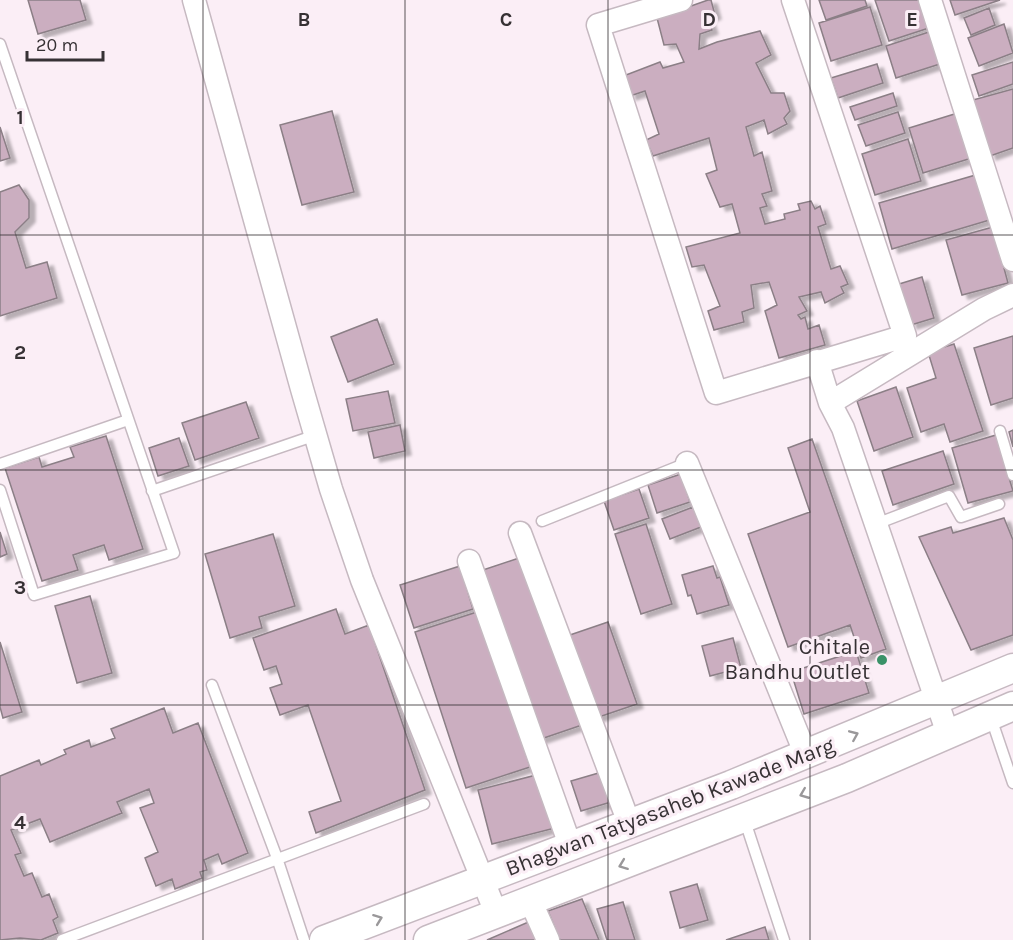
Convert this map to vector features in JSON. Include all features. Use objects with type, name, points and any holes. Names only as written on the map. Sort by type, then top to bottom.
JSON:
[{"type":"street","points":[[194,0],[316,435],[362,580],[496,913]]},
{"type":"street","points":[[681,0],[598,25],[716,393],[905,336],[793,0]]},
{"type":"street","points":[[802,0],[915,352]]},
{"type":"street","points":[[930,0],[1013,260]]},
{"type":"street","points":[[830,403],[984,309],[1013,295]]},
{"type":"street","points":[[817,361],[830,403],[843,429],[948,734]]},
{"type":"street","points":[[687,463],[806,755]]},
{"type":"street","points":[[520,533],[629,823]]},
{"type":"street","points":[[469,561],[570,845]]},
{"type":"street","name":"Bhagwan Tatyasaheb Kawade Marg","points":[[324,940],[806,755],[1013,668]]},
{"type":"street","name":"Bhagwan Tatyasaheb Kawade Marg","points":[[428,940],[465,933],[496,913],[847,778],[1001,711]]},
{"type":"street","points":[[530,900],[548,940]]},
{"type":"lane","points":[[0,44],[174,553],[34,595],[0,490]]},
{"type":"lane","points":[[0,464],[128,420]]},
{"type":"lane","points":[[1000,431],[1013,475]]},
{"type":"lane","points":[[152,491],[316,435]]},
{"type":"lane","points":[[542,521],[687,463]]},
{"type":"lane","points":[[876,524],[949,496],[961,517],[999,504]]},
{"type":"lane","points":[[212,685],[277,858],[304,940]]},
{"type":"lane","points":[[1001,711],[1013,783]]},
{"type":"lane","points":[[62,940],[424,804]]},
{"type":"lane","points":[[744,818],[784,940]]},
{"type":"building","points":[[28,0],[80,0],[86,20],[38,34]]},
{"type":"building","points":[[711,0],[715,15],[708,18],[712,30],[700,34],[699,49],[760,31],[771,55],[756,63],[771,93],[784,93],[790,111],[784,118],[787,124],[768,134],[764,120],[746,127],[754,156],[762,152],[772,191],[762,194],[767,206],[760,208],[765,224],[785,219],[784,214],[800,210],[798,204],[811,201],[815,209],[820,206],[826,224],[818,227],[831,269],[840,266],[848,284],[841,287],[844,293],[825,303],[821,292],[799,297],[807,311],[798,315],[801,319],[805,317],[808,329],[819,325],[825,345],[779,358],[765,311],[777,305],[769,282],[751,285],[754,308],[742,312],[744,322],[714,330],[708,311],[720,306],[704,265],[692,267],[686,247],[740,233],[732,204],[720,207],[706,174],[717,170],[709,138],[653,156],[646,140],[659,134],[645,91],[630,96],[626,75],[660,62],[663,68],[684,62],[676,44],[664,45],[657,18]]},
{"type":"building","points":[[819,0],[865,0],[867,6],[826,20]]},
{"type":"building","points":[[875,0],[926,0],[935,26],[889,41]]},
{"type":"building","points":[[950,0],[1000,0],[955,15]]},
{"type":"building","points":[[870,7],[882,45],[831,61],[819,23]]},
{"type":"building","points":[[989,8],[995,25],[971,35],[964,18]]},
{"type":"building","points":[[1004,24],[1013,53],[979,66],[968,38]]},
{"type":"building","points":[[932,31],[943,63],[896,78],[886,46]]},
{"type":"building","points":[[1013,62],[1013,84],[979,96],[972,75]]},
{"type":"building","points":[[877,64],[883,83],[838,98],[831,78]]},
{"type":"building","points":[[1013,89],[1013,148],[990,156],[973,100]]},
{"type":"building","points":[[893,93],[897,106],[855,120],[850,107]]},
{"type":"building","points":[[332,111],[354,192],[302,205],[280,125]]},
{"type":"building","points":[[898,112],[905,133],[866,146],[858,125]]},
{"type":"building","points":[[961,112],[975,157],[923,173],[909,128]]},
{"type":"building","points":[[0,127],[10,158],[0,161]]},
{"type":"building","points":[[908,139],[921,181],[875,195],[862,154]]},
{"type":"building","points":[[979,174],[993,219],[892,249],[879,203]]},
{"type":"building","points":[[19,185],[29,200],[29,218],[15,232],[26,268],[47,262],[57,298],[0,316],[0,192]]},
{"type":"building","points":[[993,227],[1008,283],[962,295],[946,240]]},
{"type":"building","points":[[922,277],[934,318],[911,325],[899,284]]},
{"type":"building","points":[[377,319],[394,364],[348,382],[331,337]]},
{"type":"building","points":[[1013,336],[1013,398],[991,405],[974,348]]},
{"type":"building","points":[[954,344],[983,431],[950,442],[944,424],[921,432],[907,388],[936,378],[928,352]]},
{"type":"building","points":[[896,387],[913,437],[874,451],[857,401]]},
{"type":"building","points":[[388,391],[395,423],[353,431],[346,399]]},
{"type":"building","points":[[246,402],[259,438],[195,460],[182,423]]},
{"type":"building","points":[[400,425],[405,451],[374,458],[368,432]]},
{"type":"building","points":[[1013,430],[1013,447],[1009,432]]},
{"type":"building","points":[[996,435],[1013,491],[968,503],[952,448]]},
{"type":"building","points":[[106,436],[143,549],[109,560],[104,545],[73,555],[78,570],[42,581],[5,468],[39,457],[42,467],[74,457],[70,447]]},
{"type":"building","points":[[179,438],[189,466],[158,476],[149,448]]},
{"type":"building","points":[[812,439],[886,649],[861,658],[850,625],[788,647],[748,534],[810,512],[788,448]]},
{"type":"building","points":[[943,451],[954,484],[893,505],[882,471]]},
{"type":"building","points":[[681,474],[690,502],[657,513],[648,485]]},
{"type":"building","points":[[639,489],[649,518],[614,530],[604,501]]},
{"type":"building","points":[[693,507],[701,527],[670,539],[662,519]]},
{"type":"building","points":[[1004,518],[1013,540],[1013,635],[971,650],[919,537],[951,527],[953,533]]},
{"type":"building","points":[[646,524],[672,604],[641,614],[615,534]]},
{"type":"building","points":[[0,532],[7,554],[0,557]]},
{"type":"building","points":[[273,534],[295,606],[259,617],[262,628],[230,638],[205,554]]},
{"type":"building","points":[[525,556],[582,725],[538,740],[480,571]]},
{"type":"building","points":[[460,566],[473,609],[414,628],[400,585]]},
{"type":"building","points":[[713,566],[717,578],[720,577],[729,605],[697,614],[691,595],[688,596],[682,575]]},
{"type":"building","points":[[90,596],[112,673],[77,683],[55,606]]},
{"type":"building","points":[[336,609],[345,634],[369,625],[425,790],[316,833],[309,812],[341,801],[308,705],[280,715],[270,688],[282,684],[276,666],[264,670],[253,638]]},
{"type":"building","points":[[480,611],[530,767],[466,788],[415,632]]},
{"type":"building","points":[[608,622],[637,704],[593,719],[564,637]]},
{"type":"building","points":[[733,638],[741,668],[710,676],[702,646]]},
{"type":"building","points":[[0,642],[22,712],[3,718],[0,707]]},
{"type":"building","points":[[856,651],[869,693],[804,714],[791,672]]},
{"type":"building","points":[[164,708],[173,733],[198,723],[248,853],[222,864],[218,854],[204,860],[207,870],[200,872],[202,878],[175,889],[172,879],[156,886],[145,858],[158,852],[140,808],[154,803],[149,789],[117,802],[122,813],[50,842],[40,819],[11,830],[21,853],[15,855],[24,876],[32,873],[42,897],[49,894],[58,917],[53,920],[58,933],[41,940],[20,938],[0,940],[0,776],[39,760],[41,765],[66,754],[64,750],[89,740],[91,747],[115,738],[111,729]]},
{"type":"building","points":[[602,772],[611,802],[581,811],[571,781]]},
{"type":"building","points":[[540,774],[555,828],[492,844],[478,790]]},
{"type":"building","points":[[697,884],[708,920],[680,928],[670,892]]},
{"type":"building","points":[[582,899],[599,940],[560,940],[548,911]]},
{"type":"building","points":[[623,902],[635,940],[607,940],[597,909]]},
{"type":"building","points":[[533,920],[542,940],[487,940]]},
{"type":"building","points":[[765,927],[769,940],[726,940]]},
{"type":"place","name":"Chitale Bandhu Outlet","points":[[882,660]]}]
